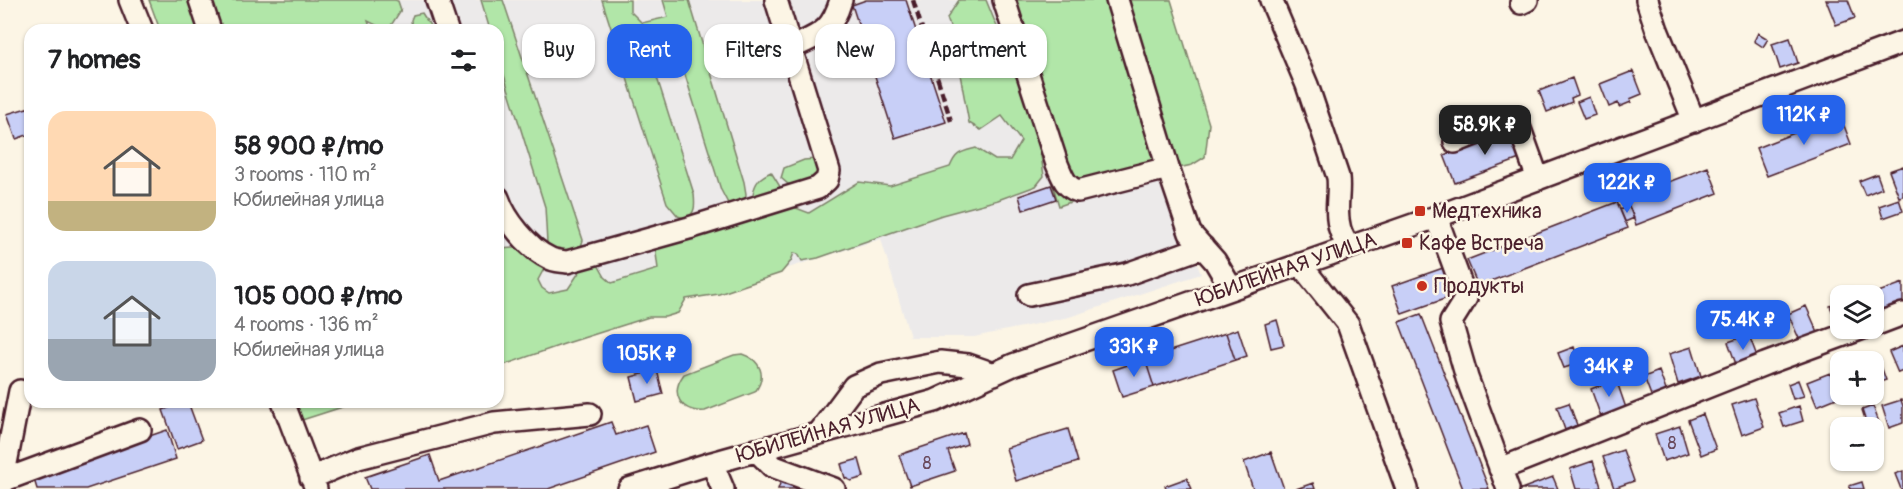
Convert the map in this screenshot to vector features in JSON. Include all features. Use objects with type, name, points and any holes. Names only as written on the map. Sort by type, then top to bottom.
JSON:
[{"type":"street","points":[[130,0],[140,24]]},
{"type":"street","points":[[200,0],[208,24]]},
{"type":"street","points":[[437,0],[445,24]]},
{"type":"street","points":[[776,0],[784,24]]},
{"type":"street","points":[[803,42],[823,32],[836,18],[841,0]]},
{"type":"street","points":[[1004,0],[1064,181],[1078,191],[1168,168]]},
{"type":"street","points":[[1117,0],[1190,233],[1215,261],[1231,288]]},
{"type":"street","points":[[1271,0],[1307,86],[1338,177],[1339,226],[1347,248]]},
{"type":"street","points":[[1647,0],[1694,121]]},
{"type":"street","name":"ЮБИЛЕЙНАЯ УЛИЦА","points":[[629,489],[756,450],[934,401],[1013,365],[1436,217],[1903,42]]},
{"type":"street","points":[[504,212],[529,245],[550,259],[567,262],[689,228],[818,188],[827,180],[830,171],[801,78]]},
{"type":"street","points":[[1455,141],[1516,118],[1538,179]]},
{"type":"street","points":[[1436,217],[1466,298],[1451,322],[1467,378],[1508,489]]},
{"type":"street","points":[[1029,295],[1127,274],[1203,247]]},
{"type":"street","points":[[1300,264],[1348,324],[1407,489]]},
{"type":"street","points":[[1884,321],[1903,314]]},
{"type":"street","points":[[1500,469],[1833,339]]},
{"type":"street","points":[[819,433],[854,386],[881,374],[940,362],[968,365],[994,374]]},
{"type":"street","points":[[0,427],[24,388]]},
{"type":"street","points":[[1,483],[24,390]]},
{"type":"street","points":[[285,408],[314,483],[358,458],[494,423],[590,414]]},
{"type":"street","points":[[1,483],[140,430]]},
{"type":"street","points":[[756,450],[771,466],[834,489]]},
{"type":"street","points":[[712,463],[723,489]]},
{"type":"shaded area","points":[[361,0],[997,0],[1004,24],[907,24],[907,78],[1021,78],[1060,205],[1151,174],[1163,179],[1201,274],[1069,317],[974,337],[910,337],[881,239],[504,356],[504,24],[369,24]]},
{"type":"green space","points":[[149,0],[395,0],[398,1],[401,10],[392,24],[374,24],[368,21],[369,24],[158,24]]},
{"type":"green space","points":[[481,0],[503,0],[522,57],[522,78],[529,78],[583,240],[581,247],[574,255],[552,251],[547,243],[545,207],[504,75],[504,24],[488,24]]},
{"type":"green space","points":[[602,0],[630,0],[630,11],[642,23],[668,17],[663,0],[689,0],[704,50],[704,78],[713,78],[744,182],[745,202],[730,207],[721,190],[686,78],[692,78],[692,24],[610,24]]},
{"type":"green space","points":[[959,0],[986,0],[996,24],[949,24],[947,18]]},
{"type":"green space","points":[[997,0],[1171,0],[1209,124],[1205,157],[1192,165],[1151,174],[1059,206],[1020,78],[1047,78],[1047,24],[1004,24]]},
{"type":"green space","points":[[422,13],[429,24],[411,24],[413,15]]},
{"type":"green space","points":[[627,78],[657,78],[695,202],[692,214],[686,219],[678,216],[667,203]]},
{"type":"green space","points":[[961,78],[1018,78],[1035,130],[1044,176],[1036,186],[998,200],[942,215],[818,258],[802,261],[798,254],[794,253],[791,261],[781,273],[719,294],[686,299],[678,313],[665,317],[649,317],[504,365],[504,249],[519,248],[530,252],[546,265],[538,280],[542,288],[549,293],[568,289],[584,265],[597,263],[605,277],[612,283],[658,269],[655,246],[771,214],[772,209],[753,194],[759,180],[771,172],[787,198],[788,205],[809,213],[859,182],[890,186],[950,167],[957,155],[971,149],[976,148],[995,160],[1010,160],[1021,141],[1002,116],[981,130],[969,123]]},
{"type":"green space","points":[[816,159],[824,176],[804,189],[788,184],[781,178],[784,168],[804,160]]},
{"type":"green space","points":[[742,354],[754,360],[760,369],[761,380],[755,392],[705,411],[689,409],[680,401],[678,388],[684,374]]},
{"type":"green space","points":[[298,408],[339,408],[302,420]]},
{"type":"building","points":[[866,0],[906,0],[914,24],[907,24],[907,78],[932,78],[946,122],[895,138],[876,78],[895,78],[895,24],[858,24],[852,5]]},
{"type":"building","points":[[1826,0],[1848,0],[1855,18],[1836,25]]},
{"type":"building","points":[[1758,33],[1768,39],[1763,47],[1754,41]]},
{"type":"building","points":[[1790,38],[1798,63],[1780,69],[1772,44]]},
{"type":"building","points":[[1633,71],[1642,94],[1619,107],[1618,103],[1609,107],[1600,84]]},
{"type":"building","points":[[1572,78],[1578,95],[1571,98],[1572,102],[1547,112],[1539,91]]},
{"type":"building","points":[[1589,97],[1595,115],[1584,119],[1577,102]]},
{"type":"building","points":[[24,109],[24,136],[16,139],[7,114]]},
{"type":"building","points":[[1840,115],[1851,144],[1767,176],[1756,148]]},
{"type":"building","points":[[1514,128],[1525,157],[1455,183],[1444,155]]},
{"type":"building","points":[[1903,166],[1903,196],[1899,197],[1889,171]]},
{"type":"building","points":[[1708,167],[1718,193],[1636,225],[1626,198]]},
{"type":"building","points":[[1877,174],[1882,188],[1865,195],[1859,181]]},
{"type":"building","points":[[1051,185],[1056,199],[1023,210],[1019,196]]},
{"type":"building","points":[[1899,199],[1903,211],[1883,218],[1879,206]]},
{"type":"building","points":[[1617,202],[1628,228],[1478,286],[1467,260]]},
{"type":"building","points":[[1629,206],[1634,218],[1625,222],[1620,210]]},
{"type":"building","points":[[1443,268],[1453,296],[1402,314],[1392,286]]},
{"type":"building","points":[[1903,283],[1903,305],[1884,312],[1884,290]]},
{"type":"building","points":[[1806,306],[1819,335],[1801,343],[1788,314]]},
{"type":"building","points":[[1732,310],[1735,323],[1720,328],[1716,314]]},
{"type":"building","points":[[1421,314],[1489,489],[1463,489],[1399,322]]},
{"type":"building","points":[[1277,320],[1284,345],[1271,348],[1265,324]]},
{"type":"building","points":[[1238,329],[1247,356],[1235,360],[1226,333]]},
{"type":"building","points":[[1226,333],[1235,360],[1154,387],[1145,359]]},
{"type":"building","points":[[1749,335],[1758,359],[1737,367],[1728,342]]},
{"type":"building","points":[[1903,346],[1903,371],[1898,373],[1889,352]]},
{"type":"building","points":[[1574,347],[1580,363],[1564,368],[1558,353]]},
{"type":"building","points":[[1692,347],[1701,376],[1678,384],[1669,354]]},
{"type":"building","points":[[1145,359],[1154,387],[1122,397],[1113,370]]},
{"type":"building","points":[[657,370],[663,394],[637,401],[631,377]]},
{"type":"building","points":[[1659,371],[1667,393],[1652,398],[1644,377]]},
{"type":"building","points":[[1830,373],[1830,401],[1817,406],[1807,382]]},
{"type":"building","points":[[1616,379],[1626,408],[1601,417],[1591,389]]},
{"type":"building","points":[[1798,380],[1804,396],[1793,399],[1788,384]]},
{"type":"building","points":[[1754,398],[1764,427],[1742,435],[1732,405]]},
{"type":"building","points":[[1901,400],[1903,423],[1889,428],[1882,406]]},
{"type":"building","points":[[1569,403],[1577,425],[1565,430],[1557,407]]},
{"type":"building","points":[[1799,406],[1803,421],[1784,427],[1779,413]]},
{"type":"building","points":[[1873,406],[1877,417],[1864,417],[1862,410]]},
{"type":"building","points":[[190,408],[202,440],[177,449],[163,410]]},
{"type":"building","points":[[1703,414],[1716,449],[1701,455],[1688,420]]},
{"type":"building","points":[[611,422],[616,435],[646,425],[655,452],[548,489],[370,489],[365,477],[430,455],[439,481]]},
{"type":"building","points":[[1680,426],[1688,453],[1664,461],[1655,434]]},
{"type":"building","points":[[1068,429],[1078,462],[1016,481],[1006,448]]},
{"type":"building","points":[[167,430],[176,459],[86,489],[37,489],[33,476]]},
{"type":"building","points":[[964,433],[967,444],[948,451],[955,471],[910,486],[899,455]]},
{"type":"building","points":[[1623,450],[1634,481],[1614,488],[1603,457]]},
{"type":"building","points":[[1271,452],[1284,489],[1253,489],[1244,462]]},
{"type":"building","points":[[859,459],[864,477],[851,481],[845,478],[841,464]]},
{"type":"building","points":[[1593,461],[1601,487],[1576,489],[1570,469]]},
{"type":"building","points":[[1903,471],[1903,489],[1901,489],[1895,474]]},
{"type":"building","points":[[1553,477],[1558,489],[1521,489]]},
{"type":"building","points":[[782,478],[812,489],[778,489]]},
{"type":"building","points":[[1187,478],[1192,489],[1166,489],[1165,486]]},
{"type":"building","points":[[1862,482],[1864,489],[1850,489],[1849,486]]},
{"type":"building","points":[[1313,483],[1315,489],[1296,489]]},
{"type":"railway","points":[[913,0],[951,121]]},
{"type":"place","name":"Медтехника","points":[[1420,211]]},
{"type":"place","name":"Кафе Встреча","points":[[1407,243]]},
{"type":"place","name":"Продукты","points":[[1422,286]]}]
